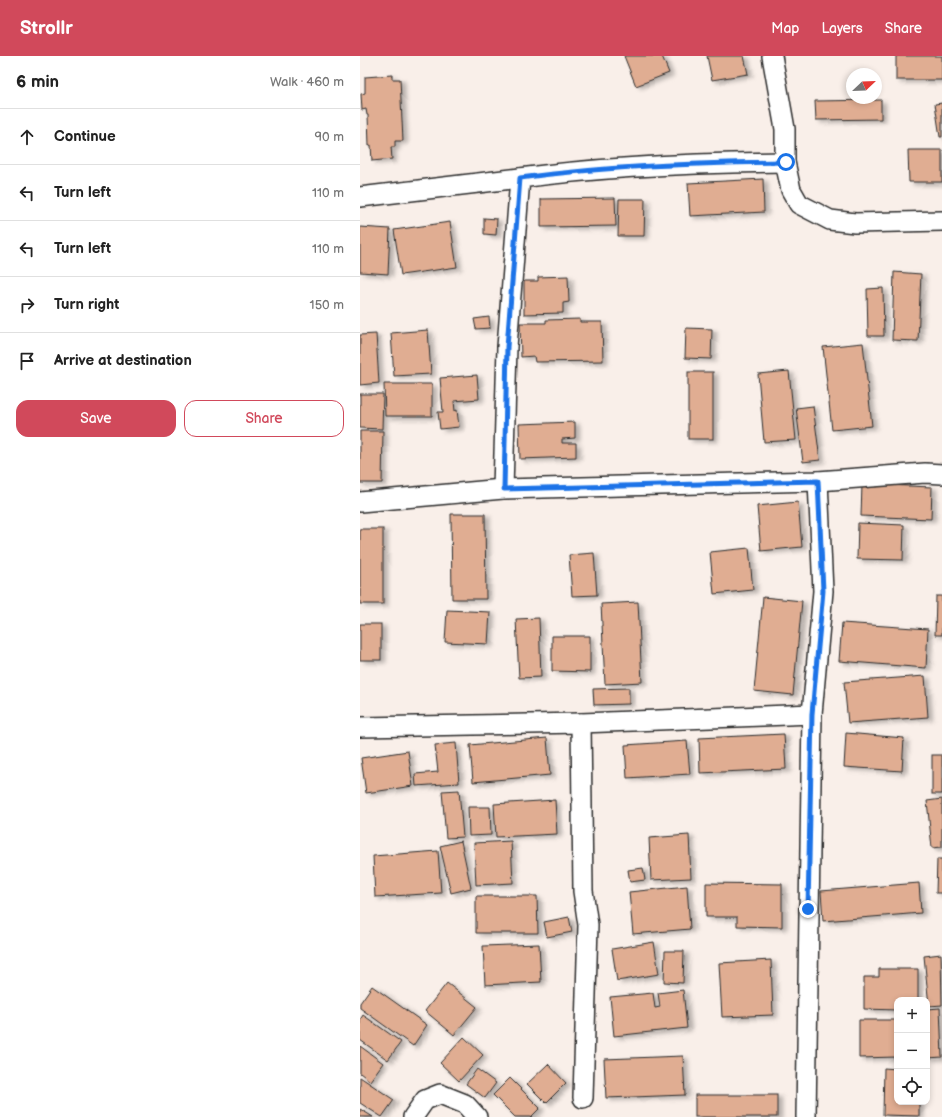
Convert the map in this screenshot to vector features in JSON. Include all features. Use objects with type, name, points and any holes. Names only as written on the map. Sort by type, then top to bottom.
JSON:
[{"type":"street","points":[[772,56],[785,129],[786,162],[791,190],[799,204],[830,220],[855,223],[942,221]]},
{"type":"street","points":[[360,197],[596,169],[703,163],[786,162]]},
{"type":"street","points":[[504,489],[507,347],[520,178]]},
{"type":"street","points":[[360,502],[504,489],[818,481],[925,473],[942,474]]},
{"type":"street","points":[[806,1117],[812,714],[823,591],[818,481]]},
{"type":"street","points":[[360,727],[581,722],[812,714]]},
{"type":"street","points":[[581,722],[582,891],[588,925],[584,1098]]},
{"type":"street","points":[[413,1117],[425,1100],[440,1094],[465,1104],[477,1117]]},
{"type":"building","points":[[624,56],[662,56],[669,73],[636,86]]},
{"type":"building","points":[[707,56],[744,56],[748,74],[712,80]]},
{"type":"building","points":[[896,56],[942,56],[942,80],[896,80]]},
{"type":"building","points":[[392,75],[392,79],[400,79],[403,141],[395,141],[395,147],[391,147],[392,159],[372,161],[371,145],[369,146],[368,115],[366,109],[362,110],[361,94],[365,93],[365,77]]},
{"type":"building","points":[[815,101],[846,101],[846,104],[881,104],[881,119],[816,120]]},
{"type":"building","points":[[942,103],[942,137],[940,137],[935,104]]},
{"type":"building","points":[[908,150],[942,150],[942,182],[909,182]]},
{"type":"building","points":[[763,179],[764,212],[690,216],[688,183]]},
{"type":"building","points":[[615,198],[616,226],[541,227],[541,199]]},
{"type":"building","points":[[619,199],[645,199],[644,236],[618,236]]},
{"type":"building","points":[[484,218],[497,219],[496,235],[484,234]]},
{"type":"building","points":[[450,222],[457,267],[401,275],[394,230]]},
{"type":"building","points":[[360,227],[390,229],[388,274],[360,272]]},
{"type":"building","points":[[894,272],[921,274],[918,341],[892,340]]},
{"type":"building","points":[[568,276],[569,302],[563,303],[563,313],[524,314],[524,281],[538,281],[538,277]]},
{"type":"building","points":[[883,288],[884,336],[868,336],[867,289]]},
{"type":"building","points":[[489,317],[490,328],[476,329],[474,319]]},
{"type":"building","points":[[580,319],[580,322],[602,322],[603,361],[535,362],[534,356],[521,357],[520,323],[546,323],[546,320]]},
{"type":"building","points":[[686,328],[712,329],[711,359],[685,358]]},
{"type":"building","points":[[428,330],[431,374],[394,376],[391,333]]},
{"type":"building","points":[[376,334],[379,383],[360,385],[360,335]]},
{"type":"building","points":[[863,343],[872,426],[832,430],[823,347]]},
{"type":"building","points":[[789,371],[796,440],[764,442],[758,374]]},
{"type":"building","points":[[688,372],[713,372],[713,439],[688,439]]},
{"type":"building","points":[[477,375],[479,399],[454,401],[455,411],[457,410],[459,427],[440,429],[438,412],[443,412],[440,378]]},
{"type":"building","points":[[384,384],[432,384],[432,416],[385,416]]},
{"type":"building","points":[[360,394],[383,394],[382,429],[360,428]]},
{"type":"building","points":[[813,406],[820,460],[803,462],[796,408]]},
{"type":"building","points":[[575,422],[575,438],[562,439],[562,443],[576,443],[576,457],[520,459],[519,424]]},
{"type":"building","points":[[360,431],[383,431],[382,483],[360,483]]},
{"type":"building","points":[[862,484],[932,487],[931,519],[861,516]]},
{"type":"building","points":[[798,502],[802,547],[761,551],[757,506]]},
{"type":"building","points":[[451,514],[485,514],[486,599],[452,599]]},
{"type":"building","points":[[858,523],[904,525],[903,560],[857,559]]},
{"type":"building","points":[[360,529],[383,529],[383,604],[360,604]]},
{"type":"building","points":[[749,548],[753,590],[714,594],[710,552]]},
{"type":"building","points":[[594,553],[597,595],[572,596],[569,555]]},
{"type":"building","points":[[936,596],[942,596],[942,635],[935,635]]},
{"type":"building","points":[[763,597],[802,601],[793,695],[754,691]]},
{"type":"building","points":[[638,602],[642,682],[605,684],[601,604]]},
{"type":"building","points":[[447,610],[490,612],[488,644],[445,642]]},
{"type":"building","points":[[539,618],[541,677],[519,678],[516,619]]},
{"type":"building","points":[[842,623],[928,629],[926,668],[839,661]]},
{"type":"building","points":[[360,624],[381,624],[381,660],[360,660]]},
{"type":"building","points":[[552,636],[590,636],[590,672],[552,671]]},
{"type":"building","points":[[925,676],[928,717],[848,723],[844,682]]},
{"type":"building","points":[[629,688],[629,704],[594,705],[593,689]]},
{"type":"building","points":[[846,733],[904,738],[902,771],[844,767]]},
{"type":"building","points":[[784,734],[786,769],[700,773],[699,738]]},
{"type":"building","points":[[547,738],[550,775],[473,782],[470,745]]},
{"type":"building","points":[[687,741],[690,774],[627,778],[625,745]]},
{"type":"building","points":[[456,743],[459,783],[416,786],[415,774],[438,772],[435,745]]},
{"type":"building","points":[[408,751],[413,786],[366,793],[361,758]]},
{"type":"building","points":[[932,755],[942,755],[942,794],[932,794]]},
{"type":"building","points":[[459,790],[463,837],[446,838],[442,791]]},
{"type":"building","points":[[942,799],[942,847],[932,848],[927,801]]},
{"type":"building","points":[[555,800],[557,834],[496,837],[494,804]]},
{"type":"building","points":[[468,807],[490,807],[491,835],[469,836]]},
{"type":"building","points":[[689,835],[691,878],[651,880],[649,838]]},
{"type":"building","points":[[461,841],[471,888],[451,893],[440,846]]},
{"type":"building","points":[[511,841],[513,883],[476,885],[474,843]]},
{"type":"building","points":[[438,851],[441,893],[375,897],[373,856]]},
{"type":"building","points":[[937,859],[942,859],[942,893],[936,893]]},
{"type":"building","points":[[643,868],[645,880],[630,882],[628,870]]},
{"type":"building","points":[[706,883],[782,884],[782,927],[737,926],[737,917],[706,917]]},
{"type":"building","points":[[919,883],[921,913],[823,921],[821,891]]},
{"type":"building","points":[[687,886],[690,929],[633,934],[629,892]]},
{"type":"building","points":[[476,896],[537,896],[538,933],[476,933]]},
{"type":"building","points":[[569,917],[572,932],[547,937],[544,922]]},
{"type":"building","points":[[654,942],[659,974],[617,981],[612,949]]},
{"type":"building","points":[[539,944],[541,982],[485,985],[483,946]]},
{"type":"building","points":[[665,951],[684,951],[683,983],[664,982]]},
{"type":"building","points":[[941,954],[942,1005],[930,1006],[924,956]]},
{"type":"building","points":[[771,960],[773,1015],[722,1017],[719,963]]},
{"type":"building","points":[[879,969],[918,969],[918,997],[894,997],[894,1010],[864,1009],[864,977],[879,977]]},
{"type":"building","points":[[447,983],[477,1007],[454,1035],[425,1011]]},
{"type":"building","points":[[372,986],[427,1025],[413,1046],[360,1008],[360,1003]]},
{"type":"building","points":[[683,990],[687,1028],[614,1036],[610,997],[653,993],[655,1008],[660,1007],[658,993]]},
{"type":"building","points":[[940,1008],[942,1057],[930,1058],[930,1009]]},
{"type":"building","points":[[363,1015],[401,1042],[388,1060],[360,1040],[360,1020]]},
{"type":"building","points":[[859,1020],[894,1020],[894,1057],[859,1058]]},
{"type":"building","points":[[464,1037],[483,1055],[459,1081],[440,1063]]},
{"type":"building","points":[[360,1046],[383,1063],[370,1081],[360,1073]]},
{"type":"building","points":[[683,1056],[685,1095],[606,1098],[604,1059]]},
{"type":"building","points":[[548,1064],[566,1083],[546,1103],[527,1084]]},
{"type":"building","points":[[884,1068],[894,1069],[894,1105],[919,1105],[919,1116],[883,1115]]},
{"type":"building","points":[[477,1069],[496,1083],[485,1098],[466,1084]]},
{"type":"building","points":[[360,1077],[394,1100],[382,1117],[360,1103]]},
{"type":"building","points":[[510,1078],[540,1108],[531,1117],[515,1117],[493,1095]]},
{"type":"building","points":[[695,1095],[777,1095],[777,1117],[695,1117]]},
{"type":"building","points":[[360,1109],[373,1117],[360,1117]]},
{"type":"route","points":[[786,162],[703,163],[596,169],[520,178],[507,347],[504,489],[818,481],[823,591],[812,714],[808,909]]}]
